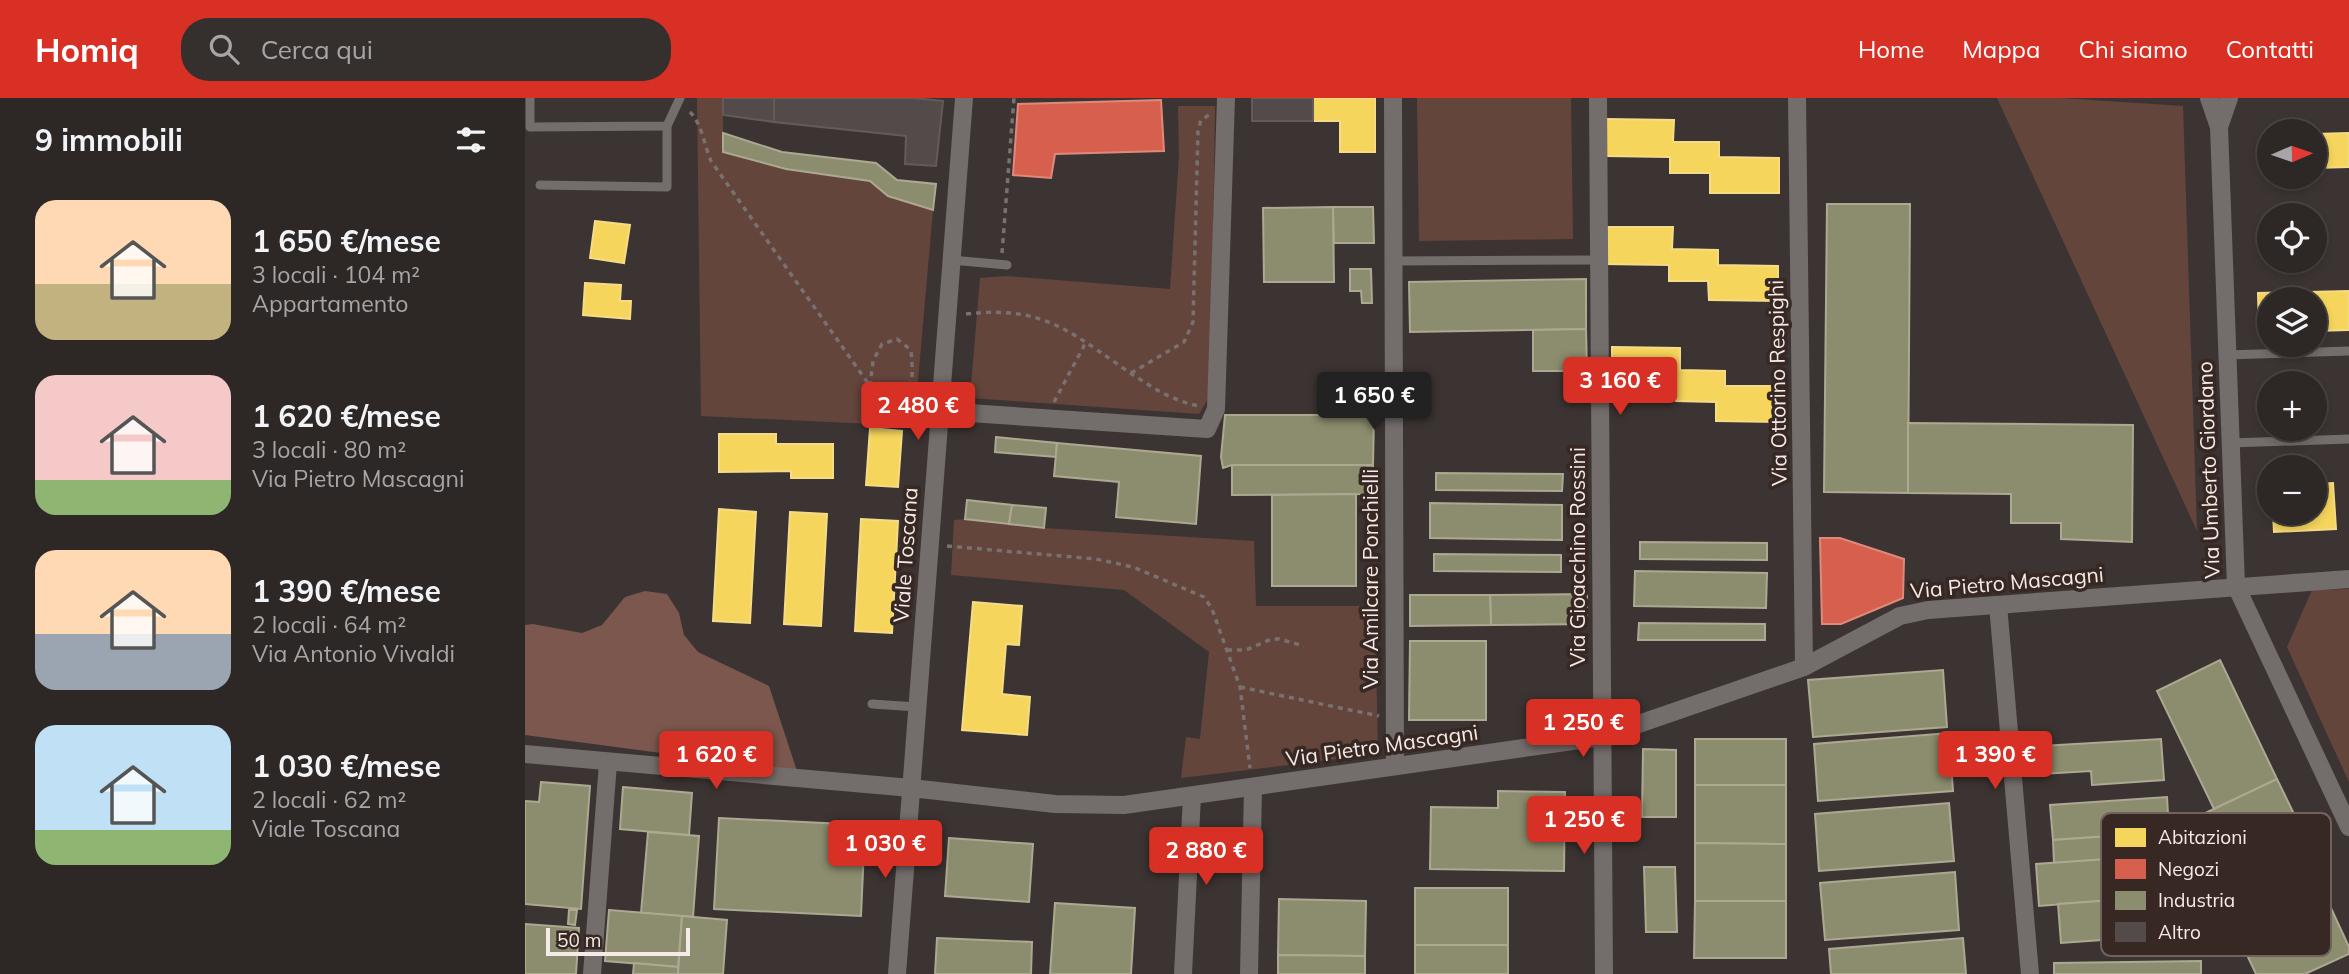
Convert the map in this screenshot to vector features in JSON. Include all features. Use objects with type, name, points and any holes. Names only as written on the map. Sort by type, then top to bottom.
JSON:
[{"type":"street","name":"Viale Toscana","points":[[898,974],[964,98]]},
{"type":"street","name":"Via Amilcare Ponchielli","points":[[1393,98],[1395,766]]},
{"type":"street","name":"Via Gioacchino Rossini","points":[[1598,98],[1604,974]]},
{"type":"street","name":"Via Ottorino Respighi","points":[[1797,98],[1804,667]]},
{"type":"street","name":"Via Umberto Giordano","points":[[2209,98],[2218,127],[2236,586],[2349,827]]},
{"type":"street","name":"Via Umberto Giordano","points":[[2218,127],[2229,98]]},
{"type":"street","points":[[939,411],[1207,429],[1216,408],[1226,101]]},
{"type":"street","name":"Via Pietro Mascagni","points":[[525,754],[911,788],[1055,804],[1123,805],[1601,737],[1804,667],[1901,616],[1928,610],[2349,579]]},
{"type":"street","points":[[1998,605],[2030,974]]},
{"type":"street","points":[[592,974],[608,763]]},
{"type":"street","points":[[1249,974],[1253,788]]},
{"type":"street","points":[[1183,974],[1192,796]]},
{"type":"lane","points":[[530,98],[530,127],[667,126]]},
{"type":"lane","points":[[540,185],[667,187],[667,126],[679,99]]},
{"type":"lane","points":[[951,260],[1004,264]]},
{"type":"lane","points":[[1393,261],[1600,260]]},
{"type":"lane","points":[[2227,355],[2349,351]]},
{"type":"lane","points":[[2231,443],[2349,439]]},
{"type":"lane","points":[[872,704],[917,707]]},
{"type":"path","points":[[1004,264],[1014,98]]},
{"type":"path","points":[[679,99],[697,119],[711,161],[870,386],[877,401],[914,426],[938,430]]},
{"type":"path","points":[[1131,373],[1184,342],[1193,322],[1198,131],[1201,120],[1226,101]]},
{"type":"path","points":[[947,316],[991,311],[1031,315],[1053,322],[1159,391],[1185,404],[1216,408]]},
{"type":"path","points":[[870,386],[873,361],[882,344],[897,338],[911,350],[913,379],[906,399],[893,411]]},
{"type":"path","points":[[1046,418],[1086,342]]},
{"type":"path","points":[[929,544],[1096,559],[1133,567],[1204,597],[1212,609],[1240,687],[1253,788]]},
{"type":"path","points":[[1227,650],[1246,650],[1271,639],[1304,646]]},
{"type":"path","points":[[1240,687],[1395,718]]},
{"type":"shaded area","points":[[697,98],[723,98],[723,152],[786,169],[870,181],[888,196],[933,210],[914,426],[701,416]]},
{"type":"shaded area","points":[[1417,98],[1571,98],[1573,239],[1419,241]]},
{"type":"shaded area","points":[[1997,98],[2061,98],[2183,106],[2197,531]]},
{"type":"shaded area","points":[[1178,106],[1215,106],[1211,394],[1199,414],[970,398],[980,278],[1006,276],[1170,289],[1179,156]]},
{"type":"shaded area","points":[[954,520],[1044,528],[1254,541],[1256,606],[1375,606],[1378,754],[1181,778],[1186,737],[1200,739],[1209,652],[1124,590],[951,575]]},
{"type":"shaded area","points":[[2349,589],[2349,782],[2287,647],[2312,590]]},
{"type":"shaded area","points":[[645,591],[667,594],[679,613],[684,635],[698,652],[769,686],[797,771],[525,735],[525,625],[533,624],[582,633],[602,625],[625,597]]},
{"type":"building: Abitazioni","points":[[1313,98],[1375,98],[1375,152],[1340,152],[1340,121],[1313,121]]},
{"type":"building: Abitazioni","points":[[1606,119],[1674,120],[1673,142],[1719,142],[1719,157],[1779,158],[1779,193],[1710,193],[1710,173],[1670,173],[1670,157],[1606,156]]},
{"type":"building: Abitazioni","points":[[2349,133],[2349,167],[2327,168],[2327,134]]},
{"type":"building: Abitazioni","points":[[595,221],[630,225],[624,263],[590,258]]},
{"type":"building: Abitazioni","points":[[1605,227],[1673,227],[1672,249],[1718,250],[1718,265],[1778,266],[1778,301],[1709,300],[1708,281],[1669,281],[1669,265],[1605,264]]},
{"type":"building: Abitazioni","points":[[585,283],[621,285],[620,301],[631,301],[630,319],[583,315]]},
{"type":"building: Abitazioni","points":[[2327,291],[2349,291],[2349,330],[2327,331]]},
{"type":"building: Abitazioni","points":[[1612,347],[1680,348],[1680,370],[1725,371],[1725,386],[1785,386],[1785,422],[1716,421],[1716,402],[1676,401],[1676,385],[1612,385]]},
{"type":"building: Abitazioni","points":[[870,428],[902,431],[898,487],[866,485]]},
{"type":"building: Abitazioni","points":[[719,434],[776,434],[776,444],[833,444],[833,478],[791,478],[791,471],[719,472]]},
{"type":"building: Abitazioni","points":[[2327,483],[2333,483],[2336,529],[2274,532],[2274,525],[2327,525]]},
{"type":"building: Abitazioni","points":[[719,509],[756,512],[750,623],[713,621]]},
{"type":"building: Abitazioni","points":[[790,512],[827,514],[821,626],[784,624]]},
{"type":"building: Abitazioni","points":[[861,519],[898,521],[892,633],[855,631]]},
{"type":"building: Abitazioni","points":[[973,602],[1022,606],[1019,645],[1006,644],[1002,694],[1030,697],[1027,735],[962,730]]},
{"type":"building: Negozi","points":[[1161,100],[1164,151],[1055,154],[1051,178],[1013,175],[1018,104]]},
{"type":"building: Negozi","points":[[1820,538],[1840,538],[1904,559],[1903,598],[1841,624],[1822,624]]},
{"type":"building: Industria","points":[[723,133],[782,152],[876,163],[897,180],[936,184],[933,210],[888,196],[870,181],[786,169],[723,152]]},
{"type":"building: Industria","points":[[1827,204],[1910,204],[1908,493],[1824,492]]},
{"type":"building: Industria","points":[[1333,207],[1334,282],[1264,282],[1263,208]]},
{"type":"building: Industria","points":[[1333,207],[1373,207],[1374,243],[1334,243]]},
{"type":"building: Industria","points":[[1350,269],[1371,269],[1372,303],[1362,303],[1361,291],[1350,291]]},
{"type":"building: Industria","points":[[1586,279],[1586,329],[1410,332],[1409,282]]},
{"type":"building: Industria","points":[[1586,329],[1587,371],[1533,371],[1533,330]]},
{"type":"building: Industria","points":[[1225,415],[1374,415],[1373,465],[1232,465],[1223,468],[1221,457]]},
{"type":"building: Industria","points":[[1908,423],[2133,425],[2132,542],[2061,539],[2061,523],[2011,523],[2011,494],[1908,493]]},
{"type":"building: Industria","points":[[996,437],[1057,443],[1056,457],[995,452]]},
{"type":"building: Industria","points":[[1057,443],[1201,456],[1196,524],[1116,517],[1119,482],[1054,476]]},
{"type":"building: Industria","points":[[1232,465],[1373,465],[1373,494],[1232,495]]},
{"type":"building: Industria","points":[[1436,473],[1563,474],[1562,491],[1436,490]]},
{"type":"building: Industria","points":[[1356,494],[1356,586],[1272,586],[1272,495]]},
{"type":"building: Industria","points":[[967,500],[1012,505],[1009,524],[965,519]]},
{"type":"building: Industria","points":[[1430,503],[1562,505],[1562,540],[1430,538]]},
{"type":"building: Industria","points":[[1012,505],[1046,508],[1044,528],[1009,524]]},
{"type":"building: Industria","points":[[1640,542],[1767,543],[1767,560],[1640,559]]},
{"type":"building: Industria","points":[[1434,554],[1561,555],[1561,572],[1434,571]]},
{"type":"building: Industria","points":[[1635,571],[1767,573],[1766,608],[1634,606]]},
{"type":"building: Industria","points":[[1587,594],[1587,624],[1491,625],[1490,595]]},
{"type":"building: Industria","points":[[1410,595],[1490,595],[1491,625],[1410,626]]},
{"type":"building: Industria","points":[[1639,623],[1765,624],[1765,640],[1638,640]]},
{"type":"building: Industria","points":[[1410,641],[1486,641],[1486,720],[1409,720]]},
{"type":"building: Industria","points":[[2220,660],[2277,779],[2214,809],[2157,691]]},
{"type":"building: Industria","points":[[1943,670],[1947,727],[1813,737],[1808,680]]},
{"type":"building: Industria","points":[[1949,733],[1953,791],[1818,801],[1814,744]]},
{"type":"building: Industria","points":[[1695,739],[1786,739],[1786,785],[1695,785]]},
{"type":"building: Industria","points":[[2161,739],[2164,780],[2092,785],[2091,771],[2025,775],[2023,747]]},
{"type":"building: Industria","points":[[1643,749],[1676,750],[1676,817],[1642,817]]},
{"type":"building: Industria","points":[[2277,779],[2294,813],[2205,813]]},
{"type":"building: Industria","points":[[541,782],[590,786],[581,909],[525,904],[525,801],[539,802]]},
{"type":"building: Industria","points":[[1695,785],[1786,785],[1786,844],[1695,843]]},
{"type":"building: Industria","points":[[623,787],[692,793],[689,835],[620,829]]},
{"type":"building: Industria","points":[[1498,791],[1565,792],[1564,871],[1430,869],[1431,807],[1498,808]]},
{"type":"building: Industria","points":[[2167,797],[2168,813],[2101,813],[2101,837],[2053,840],[2050,805]]},
{"type":"building: Industria","points":[[1949,803],[1954,861],[1819,871],[1815,814]]},
{"type":"building: Industria","points":[[719,818],[865,825],[861,916],[714,909]]},
{"type":"building: Industria","points":[[648,832],[699,836],[693,917],[641,913]]},
{"type":"building: Industria","points":[[2101,837],[2101,860],[2054,863],[2053,840]]},
{"type":"building: Industria","points":[[949,838],[1033,844],[1029,902],[945,896]]},
{"type":"building: Industria","points":[[1695,843],[1786,844],[1786,901],[1695,901]]},
{"type":"building: Industria","points":[[2101,859],[2101,901],[2039,906],[2036,864]]},
{"type":"building: Industria","points":[[1644,867],[1675,867],[1677,932],[1646,932]]},
{"type":"building: Industria","points":[[1955,872],[1959,930],[1825,940],[1820,883]]},
{"type":"building: Industria","points":[[1415,888],[1508,888],[1508,945],[1415,945]]},
{"type":"building: Industria","points":[[1279,899],[1366,901],[1365,956],[1278,955]]},
{"type":"building: Industria","points":[[1695,901],[1786,901],[1786,958],[1694,958]]},
{"type":"building: Industria","points":[[2101,901],[2101,940],[2061,943],[2058,904]]},
{"type":"building: Industria","points":[[1055,903],[1135,908],[1131,974],[1050,974]]},
{"type":"building: Industria","points":[[2331,908],[2349,947],[2349,954],[2305,974],[2256,974],[2247,956],[2331,956]]},
{"type":"building: Industria","points":[[569,910],[577,910],[575,925],[568,924]]},
{"type":"building: Industria","points":[[609,910],[682,916],[678,967],[605,961]]},
{"type":"building: Industria","points":[[682,916],[727,920],[723,974],[678,974]]},
{"type":"building: Industria","points":[[525,924],[579,928],[576,974],[525,974]]},
{"type":"building: Industria","points":[[937,938],[1032,942],[1031,974],[935,974]]},
{"type":"building: Industria","points":[[1963,938],[1966,974],[1831,974],[1829,949]]},
{"type":"building: Industria","points":[[1415,945],[1508,945],[1508,974],[1415,974]]},
{"type":"building: Industria","points":[[1278,955],[1365,956],[1365,974],[1278,974]]},
{"type":"building: Industria","points":[[2201,961],[2201,974],[2054,974],[2054,963]]},
{"type":"building: Industria","points":[[634,963],[678,967],[678,974],[633,974]]},
{"type":"building: Altro","points":[[723,98],[774,98],[774,122],[723,115]]},
{"type":"building: Altro","points":[[774,98],[913,98],[943,101],[936,166],[905,164],[906,136],[774,122]]},
{"type":"building: Altro","points":[[1252,98],[1313,98],[1313,121],[1252,121]]}]
